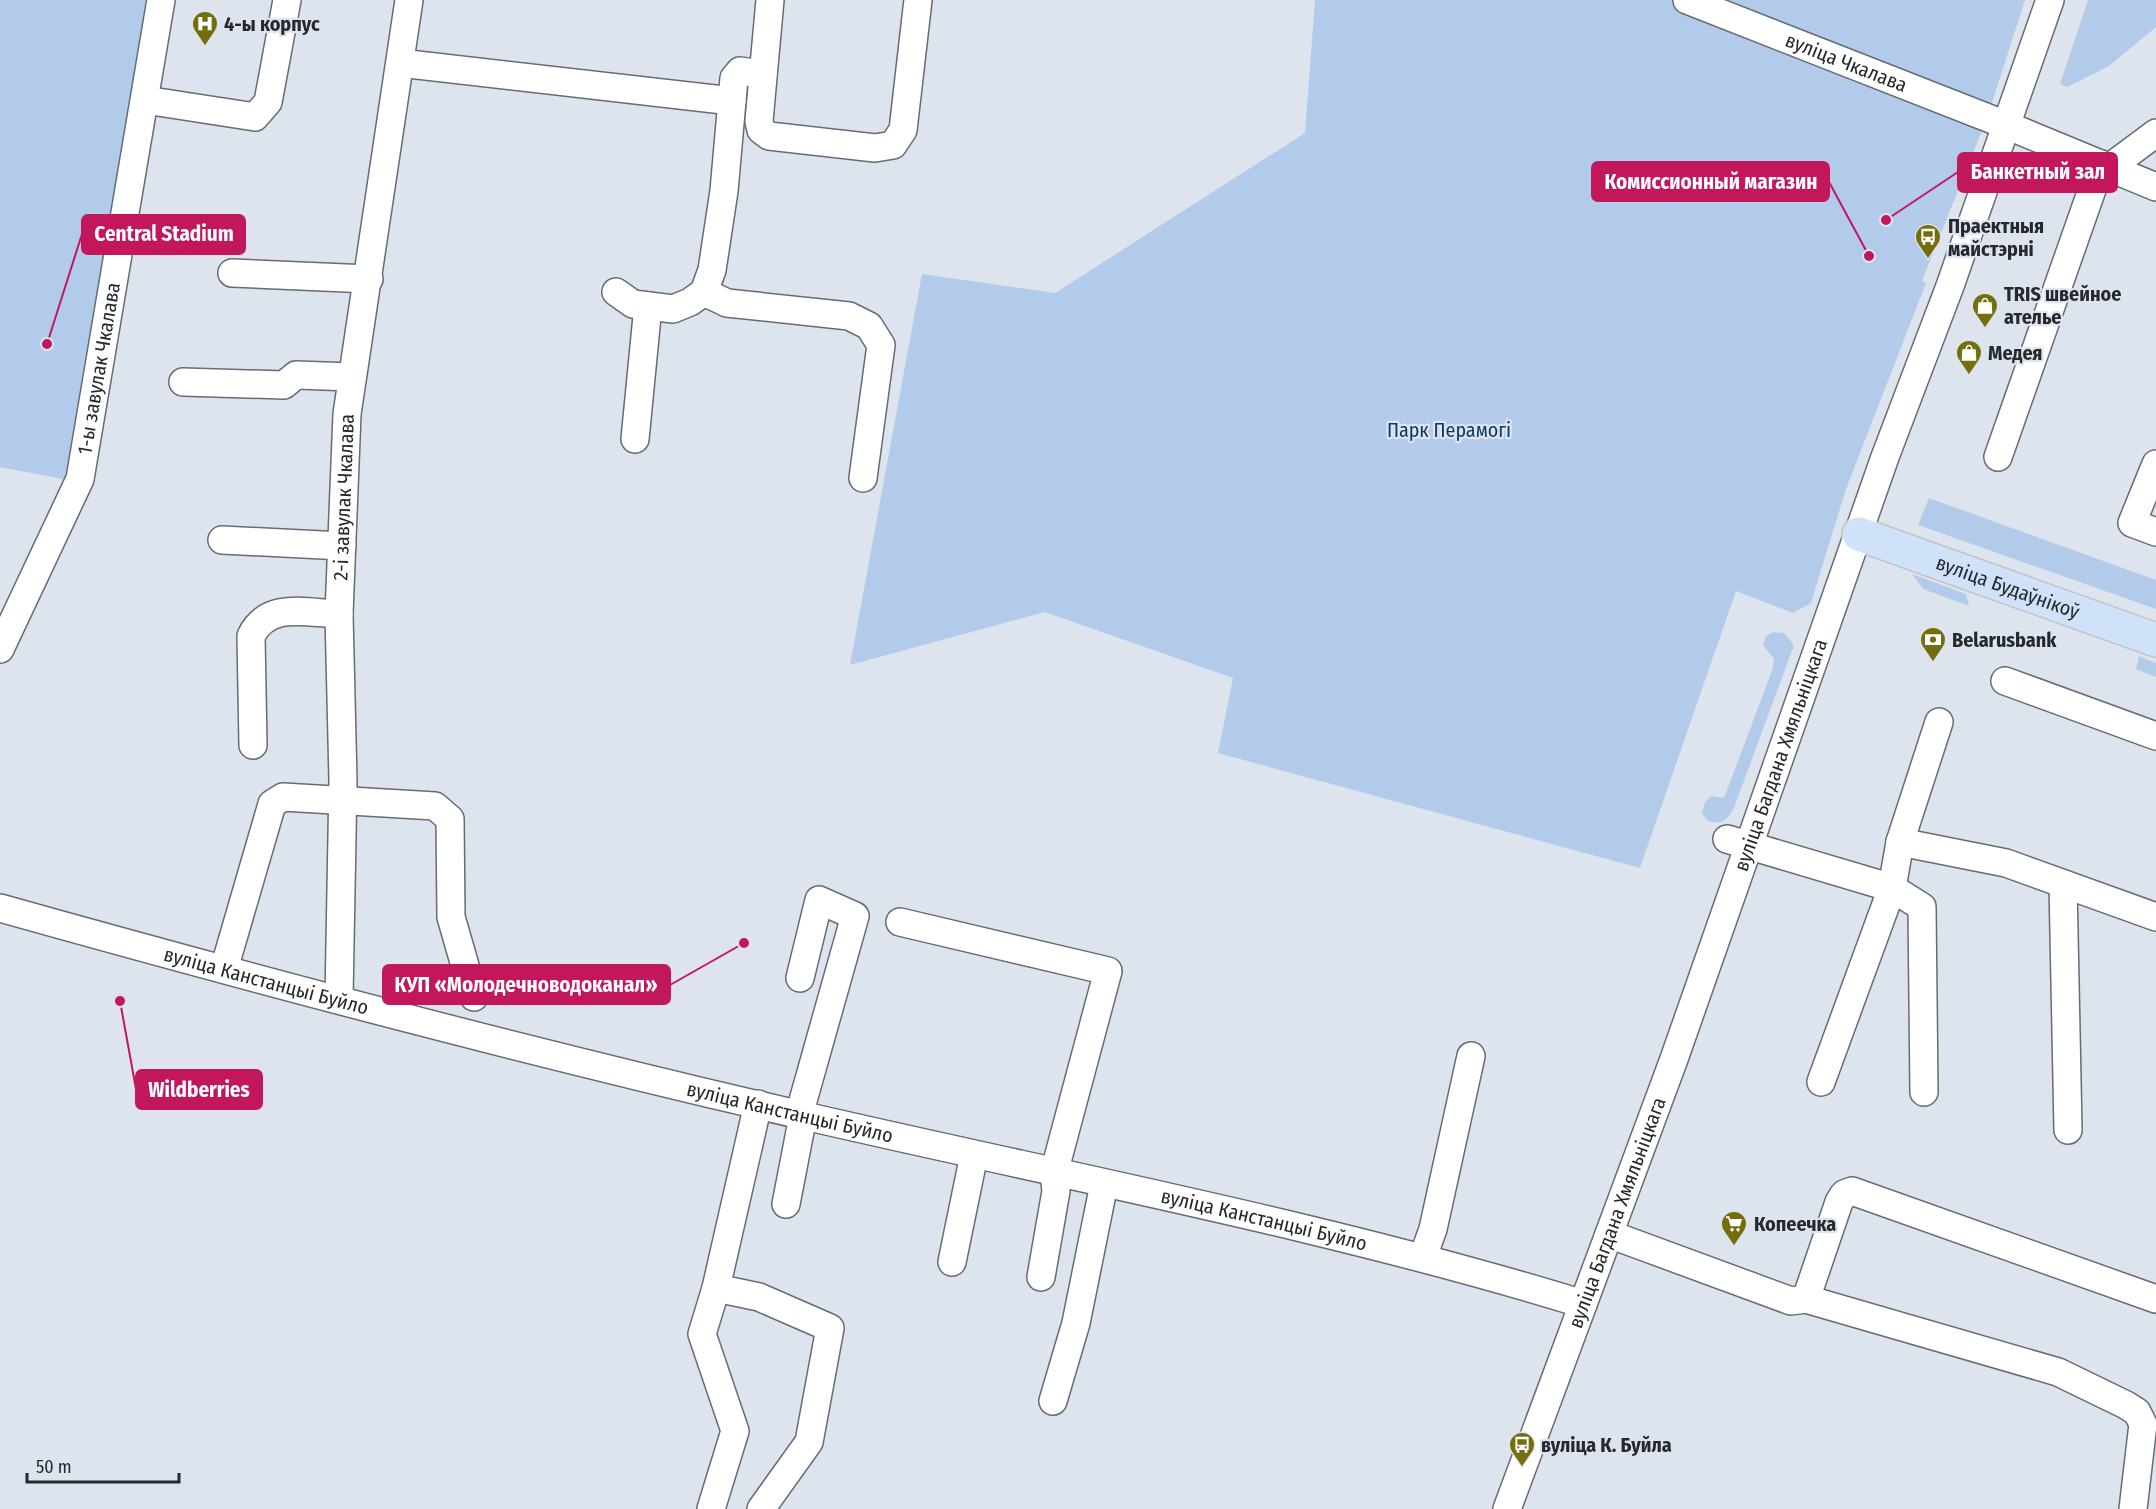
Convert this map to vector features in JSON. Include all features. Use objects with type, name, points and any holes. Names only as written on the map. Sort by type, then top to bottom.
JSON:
[{"type":"main road","name":"вуліца Будаўнікоў","points":[[1859,534],[2156,640]]},
{"type":"street","name":"1-ы завулак Чкалава","points":[[0,649],[80,479],[161,0]]},
{"type":"street","points":[[145,100],[255,117],[268,102],[287,0]]},
{"type":"street","name":"2-і завулак Чкалава","points":[[339,998],[343,781],[339,614],[347,414],[409,0]]},
{"type":"street","points":[[770,0],[759,121],[761,130],[769,135],[875,148],[893,145],[903,130],[918,0]]},
{"type":"street","name":"вуліца Чкалава","points":[[1687,0],[2006,125],[2156,187]]},
{"type":"street","name":"вуліца Багдана Хмяльніцкага","points":[[1507,1509],[1610,1234],[1738,842],[1813,638],[1859,534],[2050,0]]},
{"type":"street","points":[[400,63],[732,101]]},
{"type":"street","points":[[616,292],[633,304],[673,309],[690,303],[704,292],[712,270],[724,191],[734,78],[740,71],[763,74]]},
{"type":"street","points":[[1998,457],[2105,166],[2156,133]]},
{"type":"street","points":[[232,273],[369,279]]},
{"type":"street","points":[[704,292],[727,303],[849,316],[869,326],[881,345],[863,478]]},
{"type":"street","points":[[635,439],[648,306]]},
{"type":"street","points":[[183,382],[284,385],[296,375],[352,377]]},
{"type":"street","points":[[2156,464],[2132,523],[2156,532]]},
{"type":"street","points":[[222,540],[342,546]]},
{"type":"street","points":[[252,745],[251,636],[258,621],[278,611],[339,614]]},
{"type":"street","points":[[2005,681],[2156,736]]},
{"type":"street","points":[[1821,1082],[1892,888],[1900,842],[1939,722]]},
{"type":"street","points":[[224,969],[272,804],[283,797],[435,806],[450,819],[451,917],[474,997]]},
{"type":"street","points":[[1738,842],[1892,888],[1922,907],[1924,1092]]},
{"type":"street","points":[[1900,842],[2006,863],[2156,917]]},
{"type":"street","points":[[2063,884],[2068,1130]]},
{"type":"street","points":[[786,1204],[801,1115],[855,916],[819,900],[800,978]]},
{"type":"street","name":"вуліца Канстанцыі Буйло","points":[[0,908],[591,1065],[1423,1257],[1584,1304]]},
{"type":"street","points":[[900,922],[1108,971],[1054,1173],[1056,1191],[1041,1277]]},
{"type":"street","points":[[1423,1257],[1433,1229],[1471,1056]]},
{"type":"street","points":[[711,1509],[735,1431],[702,1334],[716,1288],[758,1104]]},
{"type":"street","points":[[952,1262],[974,1155]]},
{"type":"street","points":[[1053,1401],[1076,1323],[1104,1184]]},
{"type":"street","points":[[1806,1299],[1839,1202],[1844,1194],[1852,1191],[2156,1299]]},
{"type":"street","points":[[1610,1234],[1791,1301],[1806,1299],[2058,1372],[2126,1405],[2137,1412],[2149,1425],[2133,1509]]},
{"type":"street","points":[[716,1288],[759,1298],[830,1328],[809,1442],[761,1509]]},
{"type":"green space","points":[[0,0],[146,0],[73,481],[0,467]]},
{"type":"green space","name":"Парк Перамогі","points":[[1315,0],[2025,0],[1987,118],[1922,281],[1926,283],[1846,489],[1811,603],[1793,613],[1736,591],[1640,868],[1218,753],[1233,678],[1045,612],[850,665],[922,274],[1055,293],[1305,133]]},
{"type":"green space","points":[[2088,0],[2156,0],[2156,27],[2109,66],[2067,87],[2060,84]]},
{"type":"green space","points":[[1929,498],[2156,580],[2156,609],[1918,525]]},
{"type":"green space","points":[[1912,574],[1966,594],[1969,606],[1923,589]]},
{"type":"green space","points":[[1773,632],[1784,633],[1794,645],[1734,808],[1724,820],[1708,821],[1702,813],[1705,802],[1711,796],[1724,798],[1773,668],[1774,659],[1763,645],[1766,636]]},
{"type":"green space","points":[[2139,656],[2156,663],[2156,677],[2136,669]]},
{"type":"place","name":"4-ы корпус","points":[[205,47]]},
{"type":"place","name":"Банкетный зал","points":[[1886,220]]},
{"type":"place","name":"Комиссионный магазин","points":[[1869,256]]},
{"type":"place","name":"Праектныя майстэрні","points":[[1928,260]]},
{"type":"place","name":"TRIS швейное ателье","points":[[1985,329]]},
{"type":"place","name":"Central Stadium","points":[[47,344]]},
{"type":"place","name":"Медея","points":[[1969,376]]},
{"type":"place","name":"Belarusbank","points":[[1933,663]]},
{"type":"place","name":"КУП «Молодечноводоканал»","points":[[744,943]]},
{"type":"place","name":"Wildberries","points":[[120,1001]]},
{"type":"place","name":"Копеечка","points":[[1734,1247]]},
{"type":"place","name":"вуліца К. Буйла","points":[[1522,1468]]}]
